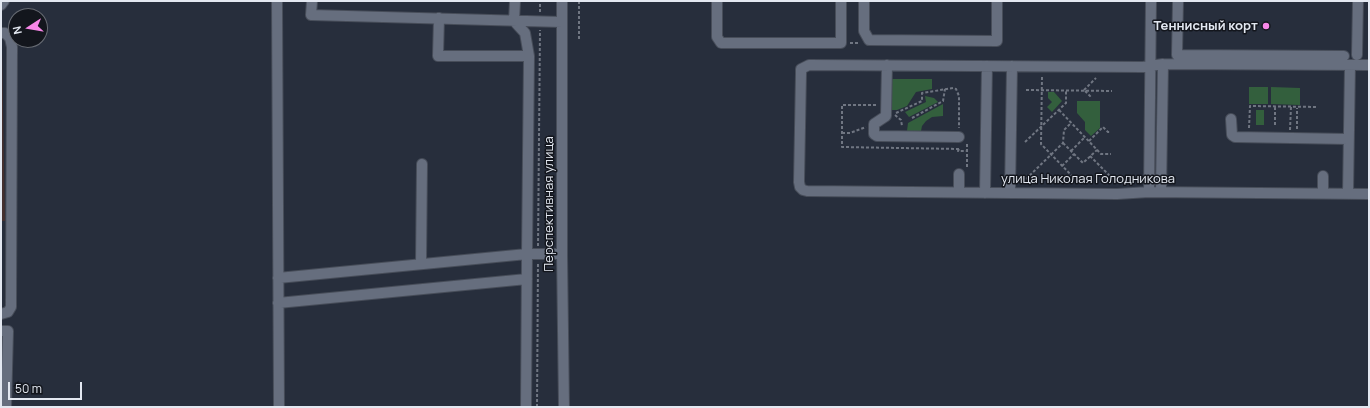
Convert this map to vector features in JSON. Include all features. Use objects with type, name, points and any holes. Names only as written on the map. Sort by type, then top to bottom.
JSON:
[{"type":"street","points":[[1,5],[4,1]]},
{"type":"street","points":[[277,1],[278,407]]},
{"type":"street","points":[[312,1],[311,15],[562,22]]},
{"type":"street","points":[[514,1],[514,21],[525,33],[529,56],[526,407]]},
{"type":"street","name":"Перспективная улица","points":[[562,1],[562,254],[564,407]]},
{"type":"street","points":[[717,1],[716,37],[721,42],[841,44],[841,1]]},
{"type":"street","points":[[864,1],[864,30],[869,40],[997,41],[997,1]]},
{"type":"street","points":[[1149,192],[1151,1]]},
{"type":"street","points":[[1178,1],[1177,55],[1347,61],[1369,66]]},
{"type":"street","points":[[1358,1],[1358,55]]},
{"type":"street","points":[[439,18],[438,56],[529,56]]},
{"type":"street","points":[[1,33],[5,33],[10,38],[12,46],[6,226],[11,307],[8,312],[1,314]]},
{"type":"street","points":[[959,137],[876,135],[874,131],[874,124],[886,116],[887,66],[1143,67],[1163,64],[1347,61]]},
{"type":"street","points":[[1347,61],[1348,194]]},
{"type":"street","points":[[1161,192],[1163,64]]},
{"type":"street","name":"улица Николая Голодникова","points":[[887,66],[809,65],[802,69],[799,182],[800,187],[803,190],[1117,194],[1149,192],[1369,194]]},
{"type":"street","points":[[985,193],[987,66]]},
{"type":"street","points":[[1010,193],[1012,66]]},
{"type":"street","points":[[1231,119],[1231,132],[1233,137],[1348,139]]},
{"type":"street","points":[[422,164],[422,264]]},
{"type":"street","points":[[959,192],[963,170]]},
{"type":"street","points":[[1323,193],[1324,176]]},
{"type":"street","points":[[278,278],[527,254],[562,254]]},
{"type":"street","points":[[278,303],[527,279]]},
{"type":"street","points":[[1,331],[8,332],[6,407]]},
{"type":"path","points":[[537,407],[540,1]]},
{"type":"path","points":[[579,1],[579,39]]},
{"type":"path","points":[[841,44],[869,40]]},
{"type":"path","points":[[1042,77],[1040,144],[1074,179]]},
{"type":"path","points":[[1084,91],[1096,78]]},
{"type":"path","points":[[912,118],[943,101],[945,88]]},
{"type":"path","points":[[896,136],[902,125],[898,117],[893,114],[922,101],[922,93],[945,88],[953,88],[956,89],[959,96],[959,137]]},
{"type":"path","points":[[1026,90],[1112,91]]},
{"type":"path","points":[[1025,142],[1066,103],[1066,90]]},
{"type":"path","points":[[1084,91],[1092,98]]},
{"type":"path","points":[[1249,138],[1250,106],[1317,107]]},
{"type":"path","points":[[1275,107],[1275,125]]},
{"type":"path","points":[[1291,107],[1293,138]]},
{"type":"path","points":[[1293,138],[1297,107]]},
{"type":"path","points":[[1058,110],[1101,154],[1111,154]]},
{"type":"path","points":[[1026,179],[1063,143],[1064,130],[1071,123]]},
{"type":"path","points":[[842,133],[850,134],[874,124]]},
{"type":"path","points":[[1089,141],[1103,127],[1108,132],[1111,132]]},
{"type":"path","points":[[1071,151],[1085,137]]},
{"type":"path","points":[[1063,143],[1083,164],[1097,150]]},
{"type":"path","points":[[963,170],[967,151],[964,151]]},
{"type":"path","points":[[1062,166],[1074,154]]},
{"type":"path","points":[[1090,156],[1111,177]]},
{"type":"shaded area","points":[[2,49],[5,221],[1,221]]},
{"type":"green space","points":[[892,79],[932,79],[932,89],[916,92],[907,106],[897,110],[892,110]]},
{"type":"green space","points":[[1249,87],[1268,87],[1268,104],[1249,104]]},
{"type":"green space","points":[[1271,87],[1300,88],[1300,105],[1271,104]]},
{"type":"green space","points":[[1048,92],[1054,92],[1062,101],[1052,112],[1047,107],[1052,102],[1048,98]]},
{"type":"green space","points":[[925,96],[934,98],[938,102],[909,117],[905,112],[926,102]]},
{"type":"green space","points":[[1077,101],[1100,101],[1100,128],[1091,136],[1085,130],[1085,122],[1077,113]]},
{"type":"green space","points":[[943,104],[943,116],[932,117],[926,121],[922,126],[921,131],[907,131],[908,123]]},
{"type":"green space","points":[[1256,110],[1264,110],[1264,125],[1256,125]]},
{"type":"place","name":"Теннисный корт","points":[[1266,26]]}]
